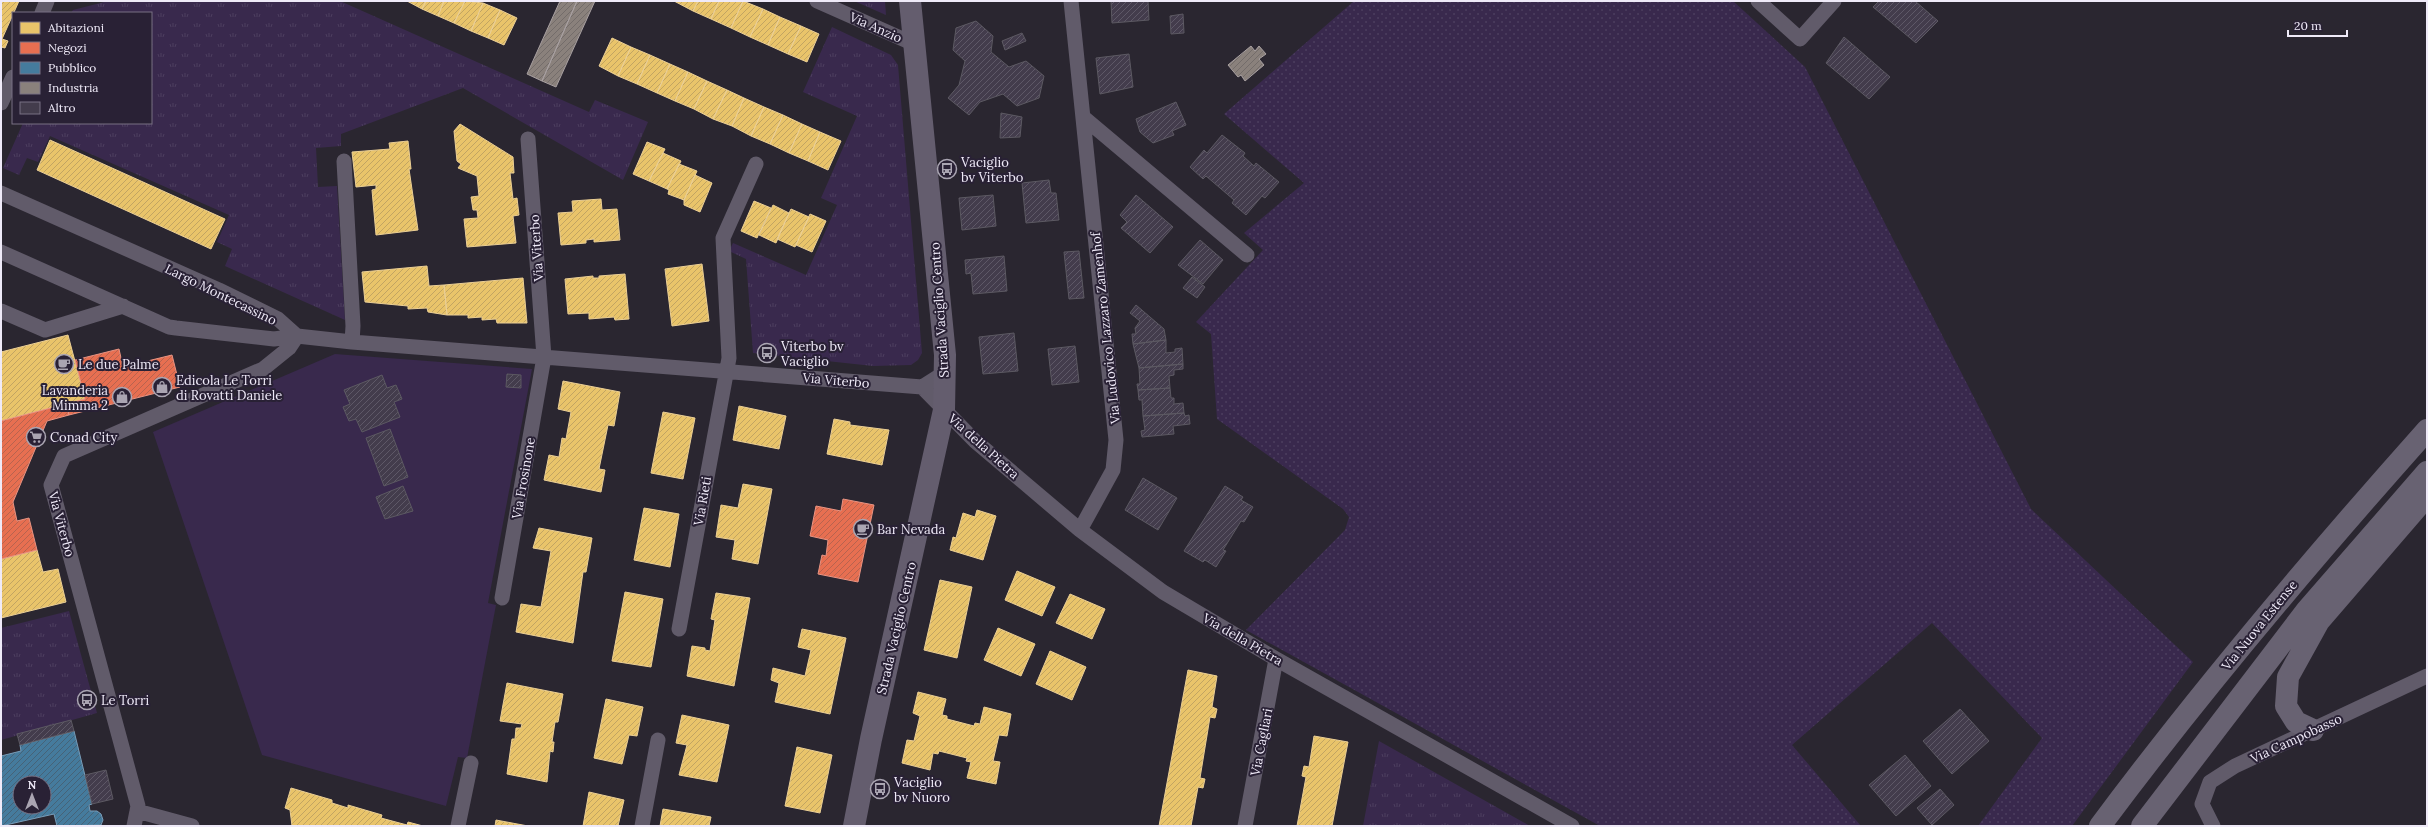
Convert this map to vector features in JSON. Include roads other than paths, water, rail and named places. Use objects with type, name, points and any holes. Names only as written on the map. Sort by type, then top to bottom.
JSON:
[{"type":"highway","name":"Via Nuova Estense","points":[[2100,826],[2141,770],[2285,594],[2342,525],[2427,430]]},
{"type":"highway","points":[[2142,826],[2307,610],[2427,472]]},
{"type":"highway","points":[[2313,730],[2296,722],[2286,706],[2288,677],[2319,621],[2419,505],[2427,488]]},
{"type":"street","points":[[42,12],[47,1]]},
{"type":"street","name":"Via Anzio","points":[[817,1],[914,44]]},
{"type":"street","name":"Strada Vaciglio Centro","points":[[854,826],[944,410],[943,340],[910,1]]},
{"type":"street","name":"Via Ludovico Lazzaro Zamenhof","points":[[1071,1],[1115,424],[1116,454],[1113,470],[1080,530]]},
{"type":"street","points":[[1758,1],[1800,39],[1834,1]]},
{"type":"street","points":[[1,103],[12,79]]},
{"type":"street","points":[[1083,117],[1247,255]]},
{"type":"street","name":"Via Viterbo","points":[[528,139],[544,357]]},
{"type":"street","points":[[344,161],[353,326],[352,342]]},
{"type":"street","points":[[726,372],[728,358],[723,238],[756,164]]},
{"type":"street","name":"Largo Montecassino","points":[[1,193],[219,290],[278,319],[297,336]]},
{"type":"street","name":"Largo Montecassino","points":[[1,252],[169,327],[274,338],[297,336]]},
{"type":"street","points":[[1,311],[45,330],[122,306]]},
{"type":"street","name":"Via Viterbo","points":[[134,826],[138,806],[51,485],[64,456],[263,369],[289,348],[297,336],[352,342],[922,387]]},
{"type":"street","name":"Via Frosinone","points":[[502,598],[544,357]]},
{"type":"street","name":"Via Rieti","points":[[679,629],[726,372]]},
{"type":"street","points":[[944,373],[922,387],[944,410]]},
{"type":"street","name":"Via della Pietra","points":[[944,410],[974,441],[1080,530],[1163,592],[1276,659],[1572,826]]},
{"type":"street","name":"Via Cagliari","points":[[1245,826],[1276,659]]},
{"type":"street","name":"Via Campobasso","points":[[2213,826],[2202,804],[2210,782],[2235,766],[2427,676]]},
{"type":"street","points":[[642,826],[658,740]]},
{"type":"street","points":[[458,826],[471,763]]},
{"type":"street","points":[[137,811],[192,826]]},
{"type":"place","name":"Vaciglio bv Viterbo","points":[[947,169]]},
{"type":"place","name":"Viterbo bv Vaciglio","points":[[767,353]]},
{"type":"place","name":"Le due Palme","points":[[64,364]]},
{"type":"place","name":"Edicola Le Torri di Rovatti Daniele","points":[[162,387]]},
{"type":"place","name":"Lavanderia Mimma 2","points":[[122,397]]},
{"type":"place","name":"Conad City","points":[[36,437]]},
{"type":"place","name":"Bar Nevada","points":[[863,529]]},
{"type":"place","name":"Le Torri","points":[[87,700]]},
{"type":"place","name":"Vaciglio bv Nuoro","points":[[880,789]]}]
